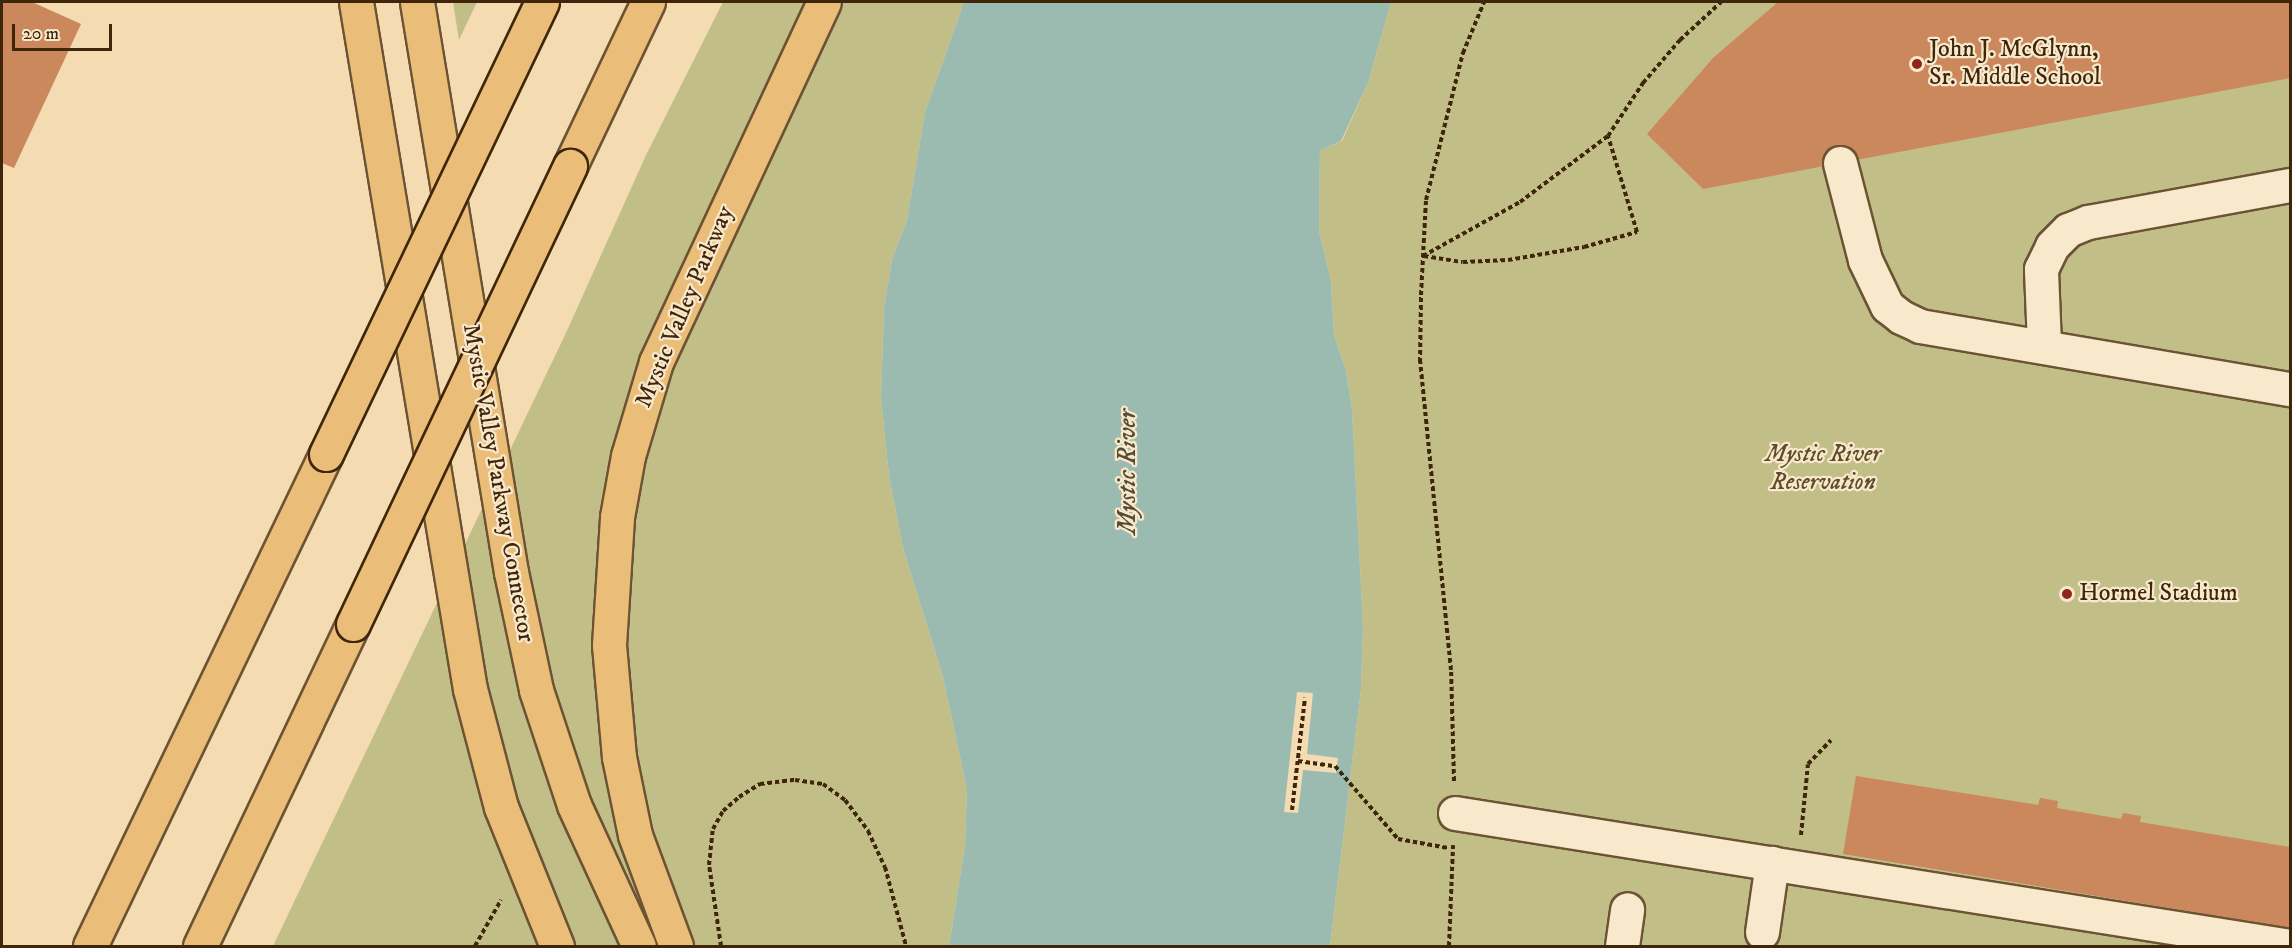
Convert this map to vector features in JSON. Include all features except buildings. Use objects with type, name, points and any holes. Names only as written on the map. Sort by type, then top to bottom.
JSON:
[{"type":"main road","points":[[356,2],[470,689],[501,807],[523,867],[557,946]]},
{"type":"main road","name":"Mystic Valley Parkway Connector","points":[[417,2],[511,572],[536,690],[574,805],[639,946]]},
{"type":"main road","points":[[90,946],[542,2]]},
{"type":"main road","points":[[200,946],[648,2]]},
{"type":"main road","name":"Mystic Valley Parkway","points":[[676,946],[635,835],[618,746],[609,645],[619,505],[636,424],[656,362],[824,2]]},
{"type":"lane","points":[[1840,163],[1865,260],[1887,306],[1920,326],[2044,345],[2290,389]]},
{"type":"lane","points":[[2044,345],[2041,268],[2052,246],[2068,230],[2088,222],[2290,185]]},
{"type":"lane","points":[[1455,813],[2290,946]]},
{"type":"lane","points":[[1762,932],[1785,865]]},
{"type":"lane","points":[[1622,946],[1627,909]]},
{"type":"path","points":[[1449,946],[1455,813],[1451,670],[1420,362],[1423,256],[1426,200],[1443,124],[1462,53],[1484,2]]},
{"type":"path","points":[[1423,256],[1520,202],[1608,136],[1643,82],[1680,40],[1721,2]]},
{"type":"path","points":[[1423,256],[1463,262],[1508,260],[1584,247],[1637,232],[1608,136]]},
{"type":"path","points":[[1292,810],[1305,698]]},
{"type":"path","points":[[1785,865],[1808,764],[1831,740]]},
{"type":"path","points":[[1298,761],[1335,766],[1398,839],[1452,848]]},
{"type":"path","points":[[721,946],[709,865],[713,829],[723,811],[746,792],[760,784],[795,780],[823,784],[845,800],[868,831],[885,867],[906,946]]},
{"type":"path","points":[[475,946],[523,867]]},
{"type":"green space","points":[[453,2],[477,2],[459,40]]},
{"type":"green space","points":[[723,2],[964,2],[925,112],[907,220],[892,260],[884,307],[881,399],[889,476],[903,548],[943,677],[967,790],[965,846],[949,946],[273,946],[565,335],[647,153]]},
{"type":"green space","name":"Mystic River Reservation","points":[[1391,2],[2290,2],[2290,946],[1330,946],[1361,689],[1363,627],[1352,409],[1346,371],[1334,335],[1331,281],[1319,231],[1320,151],[1342,141],[1368,83]]},
{"type":"water","name":"Mystic River","points":[[964,2],[1391,2],[1368,83],[1341,141],[1320,151],[1319,231],[1331,281],[1334,335],[1346,371],[1352,409],[1363,627],[1361,689],[1330,946],[949,946],[965,846],[967,790],[943,677],[903,548],[889,476],[881,399],[884,307],[892,260],[907,220],[925,112]]},
{"type":"pier","points":[[1297,692],[1313,693],[1307,754],[1338,758],[1336,773],[1303,770],[1298,813],[1284,812]]},
{"type":"place","name":"John J. McGlynn, Sr. Middle School","points":[[1917,64]]},
{"type":"place","name":"Hormel Stadium","points":[[2067,594]]}]
